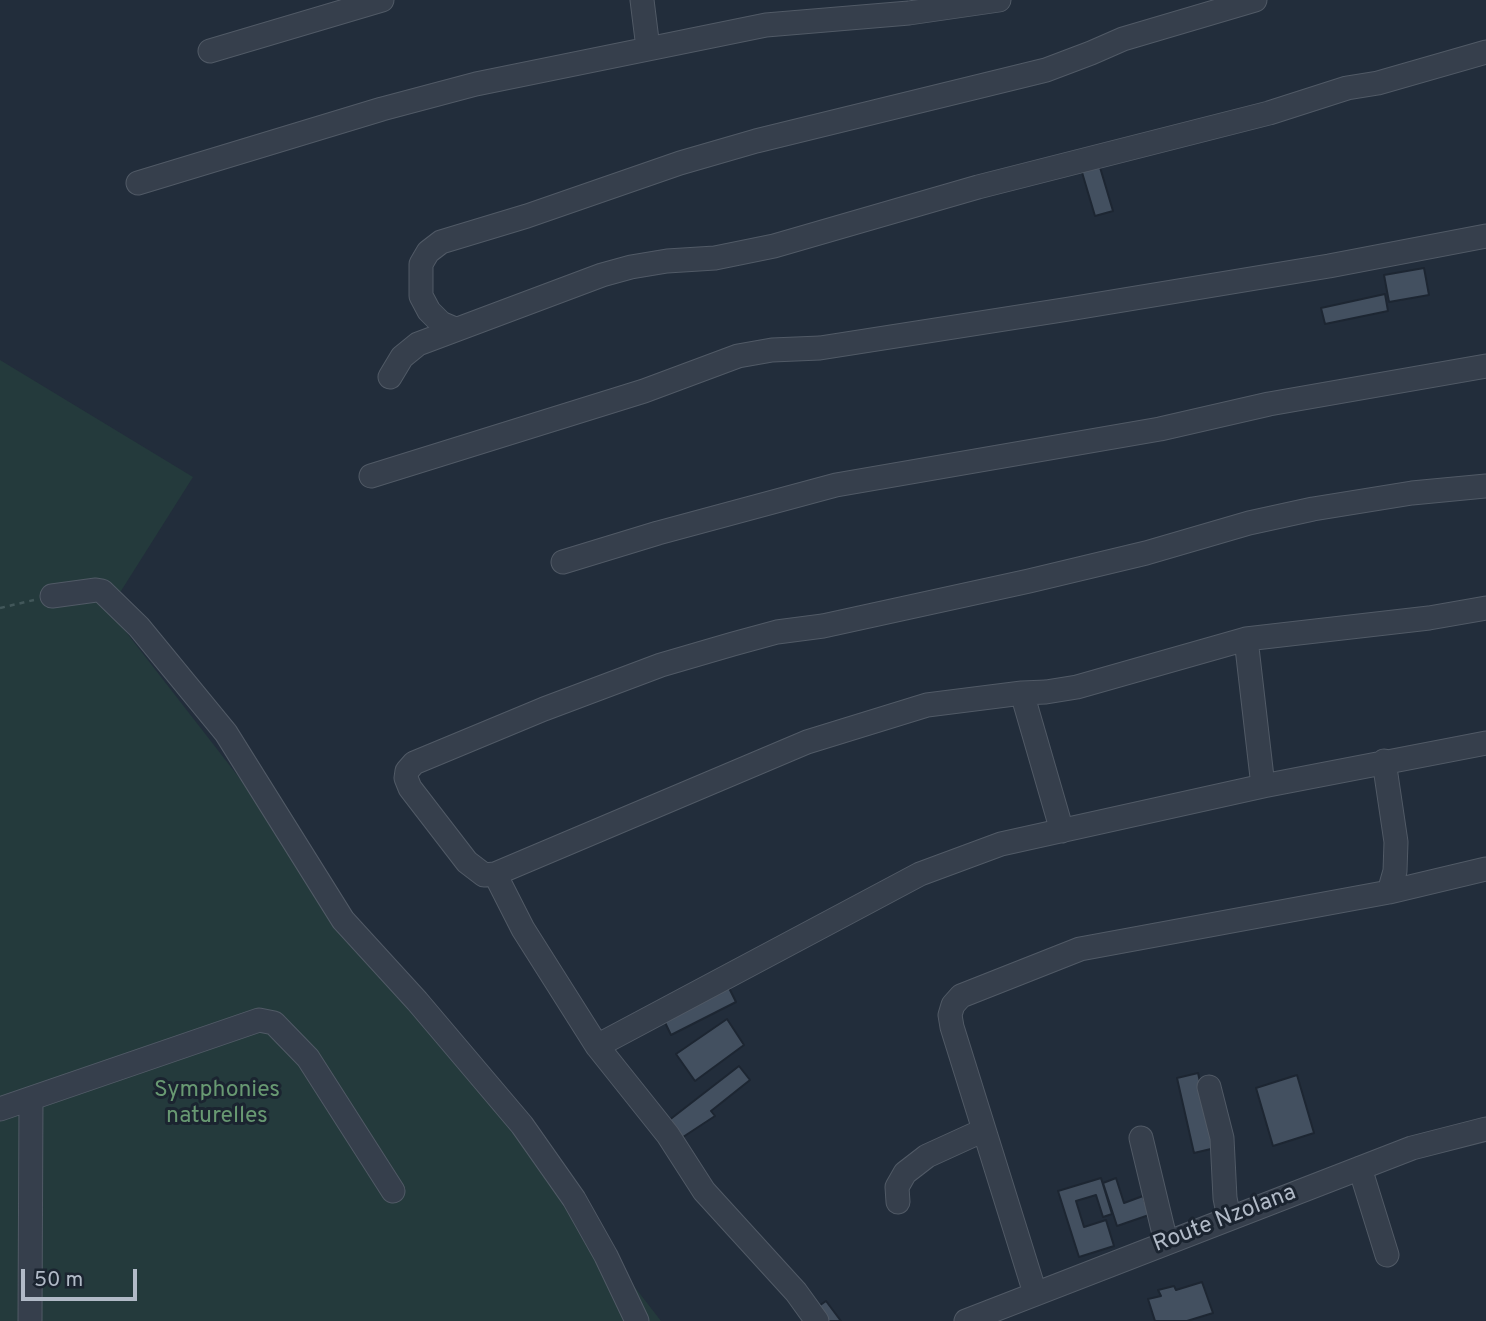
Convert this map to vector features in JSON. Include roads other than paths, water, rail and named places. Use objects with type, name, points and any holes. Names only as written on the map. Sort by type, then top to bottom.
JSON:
[{"type":"street","points":[[210,51],[382,0]]},
{"type":"street","points":[[642,0],[648,48]]},
{"type":"street","points":[[138,183],[476,84],[766,25],[909,13],[999,0]]},
{"type":"street","points":[[455,329],[441,323],[429,311],[421,296],[421,264],[428,252],[441,242],[527,216],[680,163],[756,141],[1046,70],[1123,39],[1255,0]]},
{"type":"street","points":[[390,377],[402,357],[418,344],[631,267],[667,261],[715,258],[774,246],[978,187],[1269,113],[1347,88],[1378,83],[1486,52]]},
{"type":"street","points":[[371,476],[644,391],[738,356],[772,350],[820,348],[1030,315],[1329,266],[1486,236]]},
{"type":"street","points":[[564,562],[658,533],[836,485],[1160,429],[1269,404],[1486,366]]},
{"type":"street","points":[[1486,486],[1412,493],[1313,509],[1249,523],[1146,553],[1029,581],[822,626],[777,632],[661,665],[414,763],[407,771],[406,778],[410,788],[475,870],[484,875],[495,874],[807,742],[926,705],[1077,687],[1246,639],[1486,608]]},
{"type":"street","points":[[52,596],[96,590],[102,592],[139,627],[226,733],[343,920],[417,1000],[522,1125],[574,1199],[606,1256],[637,1321]]},
{"type":"street","points":[[1246,639],[1263,786]]},
{"type":"street","points":[[1022,693],[1062,831]]},
{"type":"street","points":[[597,1046],[920,874],[1001,844],[1263,786],[1486,743]]},
{"type":"street","points":[[1384,761],[1396,842],[1395,871],[1389,892]]},
{"type":"street","points":[[1035,1293],[952,1027],[950,1015],[953,1005],[961,996],[1080,949],[1389,892],[1486,869]]},
{"type":"street","points":[[495,874],[523,929],[597,1046],[668,1135],[704,1191],[796,1292],[817,1321]]},
{"type":"street","points":[[0,1109],[259,1020],[274,1023],[308,1058],[393,1191]]},
{"type":"street","points":[[1209,1087],[1222,1138],[1225,1198],[1229,1218]]},
{"type":"street","points":[[30,1321],[31,1099]]},
{"type":"street","name":"Route Nzolana","points":[[966,1321],[1412,1148],[1486,1129]]},
{"type":"street","points":[[898,1202],[897,1186],[905,1173],[926,1156],[984,1130]]},
{"type":"street","points":[[1141,1139],[1167,1242]]},
{"type":"street","points":[[1360,1168],[1387,1255]]},
{"type":"park label","name":"Symphonies naturelles","points":[[217,1104]]}]
